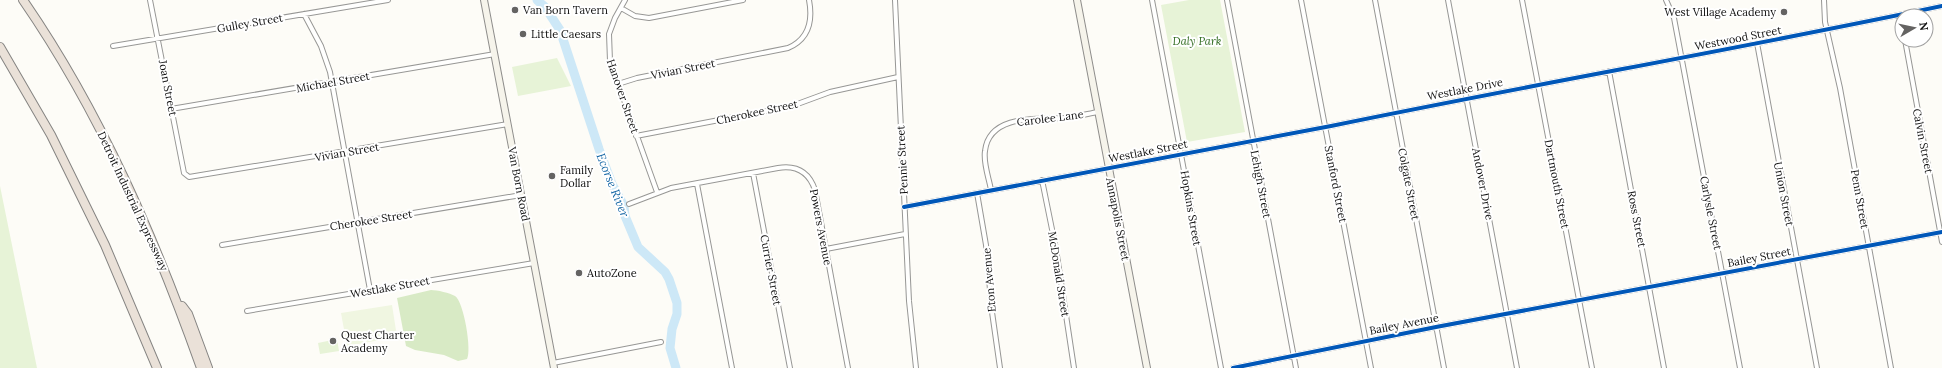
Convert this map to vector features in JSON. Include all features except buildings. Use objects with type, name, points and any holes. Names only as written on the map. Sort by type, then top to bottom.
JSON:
[{"type":"highway","name":"Detroit Industrial Expressway","points":[[23,0],[70,76],[120,168],[150,233],[176,297],[201,368]]},
{"type":"highway","points":[[0,47],[51,135],[104,245],[157,368]]},
{"type":"highway","points":[[176,297],[188,314],[208,368]]},
{"type":"street","name":"Joan Street","points":[[150,0],[184,173],[187,176]]},
{"type":"street","name":"Gulley Street","points":[[113,46],[388,0]]},
{"type":"street","name":"Van Born Road","points":[[484,0],[554,365]]},
{"type":"street","name":"Hanover Street","points":[[624,0],[612,25],[608,44],[610,61],[657,192]]},
{"type":"street","points":[[620,8],[635,16],[649,18],[743,0]]},
{"type":"street","name":"Vivian Street","points":[[618,84],[637,78],[786,49],[798,43],[806,34],[810,22],[809,0]]},
{"type":"street","name":"Pennie Street","points":[[895,0],[905,234],[909,301],[916,368]]},
{"type":"street","name":"Annapolis Street","points":[[1077,0],[1146,368]]},
{"type":"street","name":"Hopkins Street","points":[[1152,0],[1221,368]]},
{"type":"street","name":"Lehigh Street","points":[[1227,0],[1296,368]]},
{"type":"street","name":"Stanford Street","points":[[1301,0],[1371,368]]},
{"type":"street","name":"Colgate Street","points":[[1375,0],[1444,368]]},
{"type":"street","name":"Andover Drive","points":[[1448,0],[1517,368]]},
{"type":"street","name":"Dartmouth Street","points":[[1522,0],[1592,368]]},
{"type":"street","name":"Carlysle Street","points":[[1666,0],[1674,18],[1740,368]]},
{"type":"street","name":"Penn Street","points":[[1824,0],[1824,12],[1827,29],[1891,368]]},
{"type":"street","points":[[304,14],[321,46],[332,82],[370,290]]},
{"type":"street","name":"Westwood Street","points":[[1538,84],[1682,58],[1894,16]]},
{"type":"street","name":"Union Street","points":[[1757,43],[1817,368]]},
{"type":"street","name":"Calvin Street","points":[[1906,48],[1942,242]]},
{"type":"street","name":"Michael Street","points":[[171,109],[495,54]]},
{"type":"street","name":"Ross Street","points":[[1609,71],[1664,368]]},
{"type":"street","name":"Cherokee Street","points":[[636,136],[792,106],[830,92],[898,77]]},
{"type":"street","name":"Westlake Drive","points":[[1396,112],[1538,84]]},
{"type":"street","name":"Carolee Lane","points":[[991,190],[985,151],[989,138],[998,128],[1008,123],[1031,119],[1066,118],[1098,112]]},
{"type":"street","name":"Westlake Street","points":[[904,207],[1181,153],[1325,127],[1396,112]]},
{"type":"street","name":"Vivian Street","points":[[187,176],[192,177],[508,124]]},
{"type":"street","name":"Powers Avenue","points":[[629,204],[657,192],[753,173],[790,167],[799,169],[806,174],[815,190],[848,368]]},
{"type":"street","name":"Currier Street","points":[[753,173],[790,368]]},
{"type":"street","name":"McDonald Street","points":[[1042,180],[1056,249],[1074,368]]},
{"type":"street","points":[[697,184],[732,368]]},
{"type":"street","name":"Eton Avenue","points":[[977,193],[986,245],[992,312],[1000,368]]},
{"type":"street","name":"Cherokee Street","points":[[222,245],[521,195]]},
{"type":"street","name":"Bailey Street","points":[[1579,300],[1796,258],[1941,232]]},
{"type":"street","points":[[826,249],[905,234]]},
{"type":"street","name":"Westlake Street","points":[[247,311],[534,263]]},
{"type":"street","name":"Bailey Avenue","points":[[1233,368],[1436,326],[1579,300]]},
{"type":"street","points":[[554,365],[661,342]]},
{"type":"green space","name":"Daly Park","points":[[1189,0],[1220,0],[1245,132],[1187,142],[1161,5]]},
{"type":"green space","points":[[557,58],[571,86],[518,96],[512,67]]},
{"type":"green space","points":[[0,186],[37,368],[0,368]]},
{"type":"green space","points":[[431,290],[450,294],[455,296],[458,300],[464,316],[468,337],[467,359],[458,361],[444,355],[415,350],[406,346],[397,298]]},
{"type":"green space","points":[[392,305],[397,337],[347,346],[341,313]]},
{"type":"green space","points":[[337,339],[339,351],[320,354],[318,343]]},
{"type":"waterway","name":"Ecorse River","points":[[537,0],[545,7],[560,30],[599,149],[612,184],[624,206],[625,216],[638,247],[665,272],[669,279],[677,303],[677,314],[672,329],[670,348],[676,368]]},
{"type":"cycle path","points":[[904,207],[1331,126],[1942,6]]},
{"type":"cycle path","points":[[1233,368],[1436,327],[1942,232]]},
{"type":"place","name":"Van Born Tavern","points":[[515,10]]},
{"type":"place","name":"West Village Academy","points":[[1784,12]]},
{"type":"place","name":"Little Caesars","points":[[523,34]]},
{"type":"place","name":"Family Dollar","points":[[552,176]]},
{"type":"place","name":"AutoZone","points":[[579,273]]},
{"type":"place","name":"Quest Charter Academy","points":[[333,341]]}]
